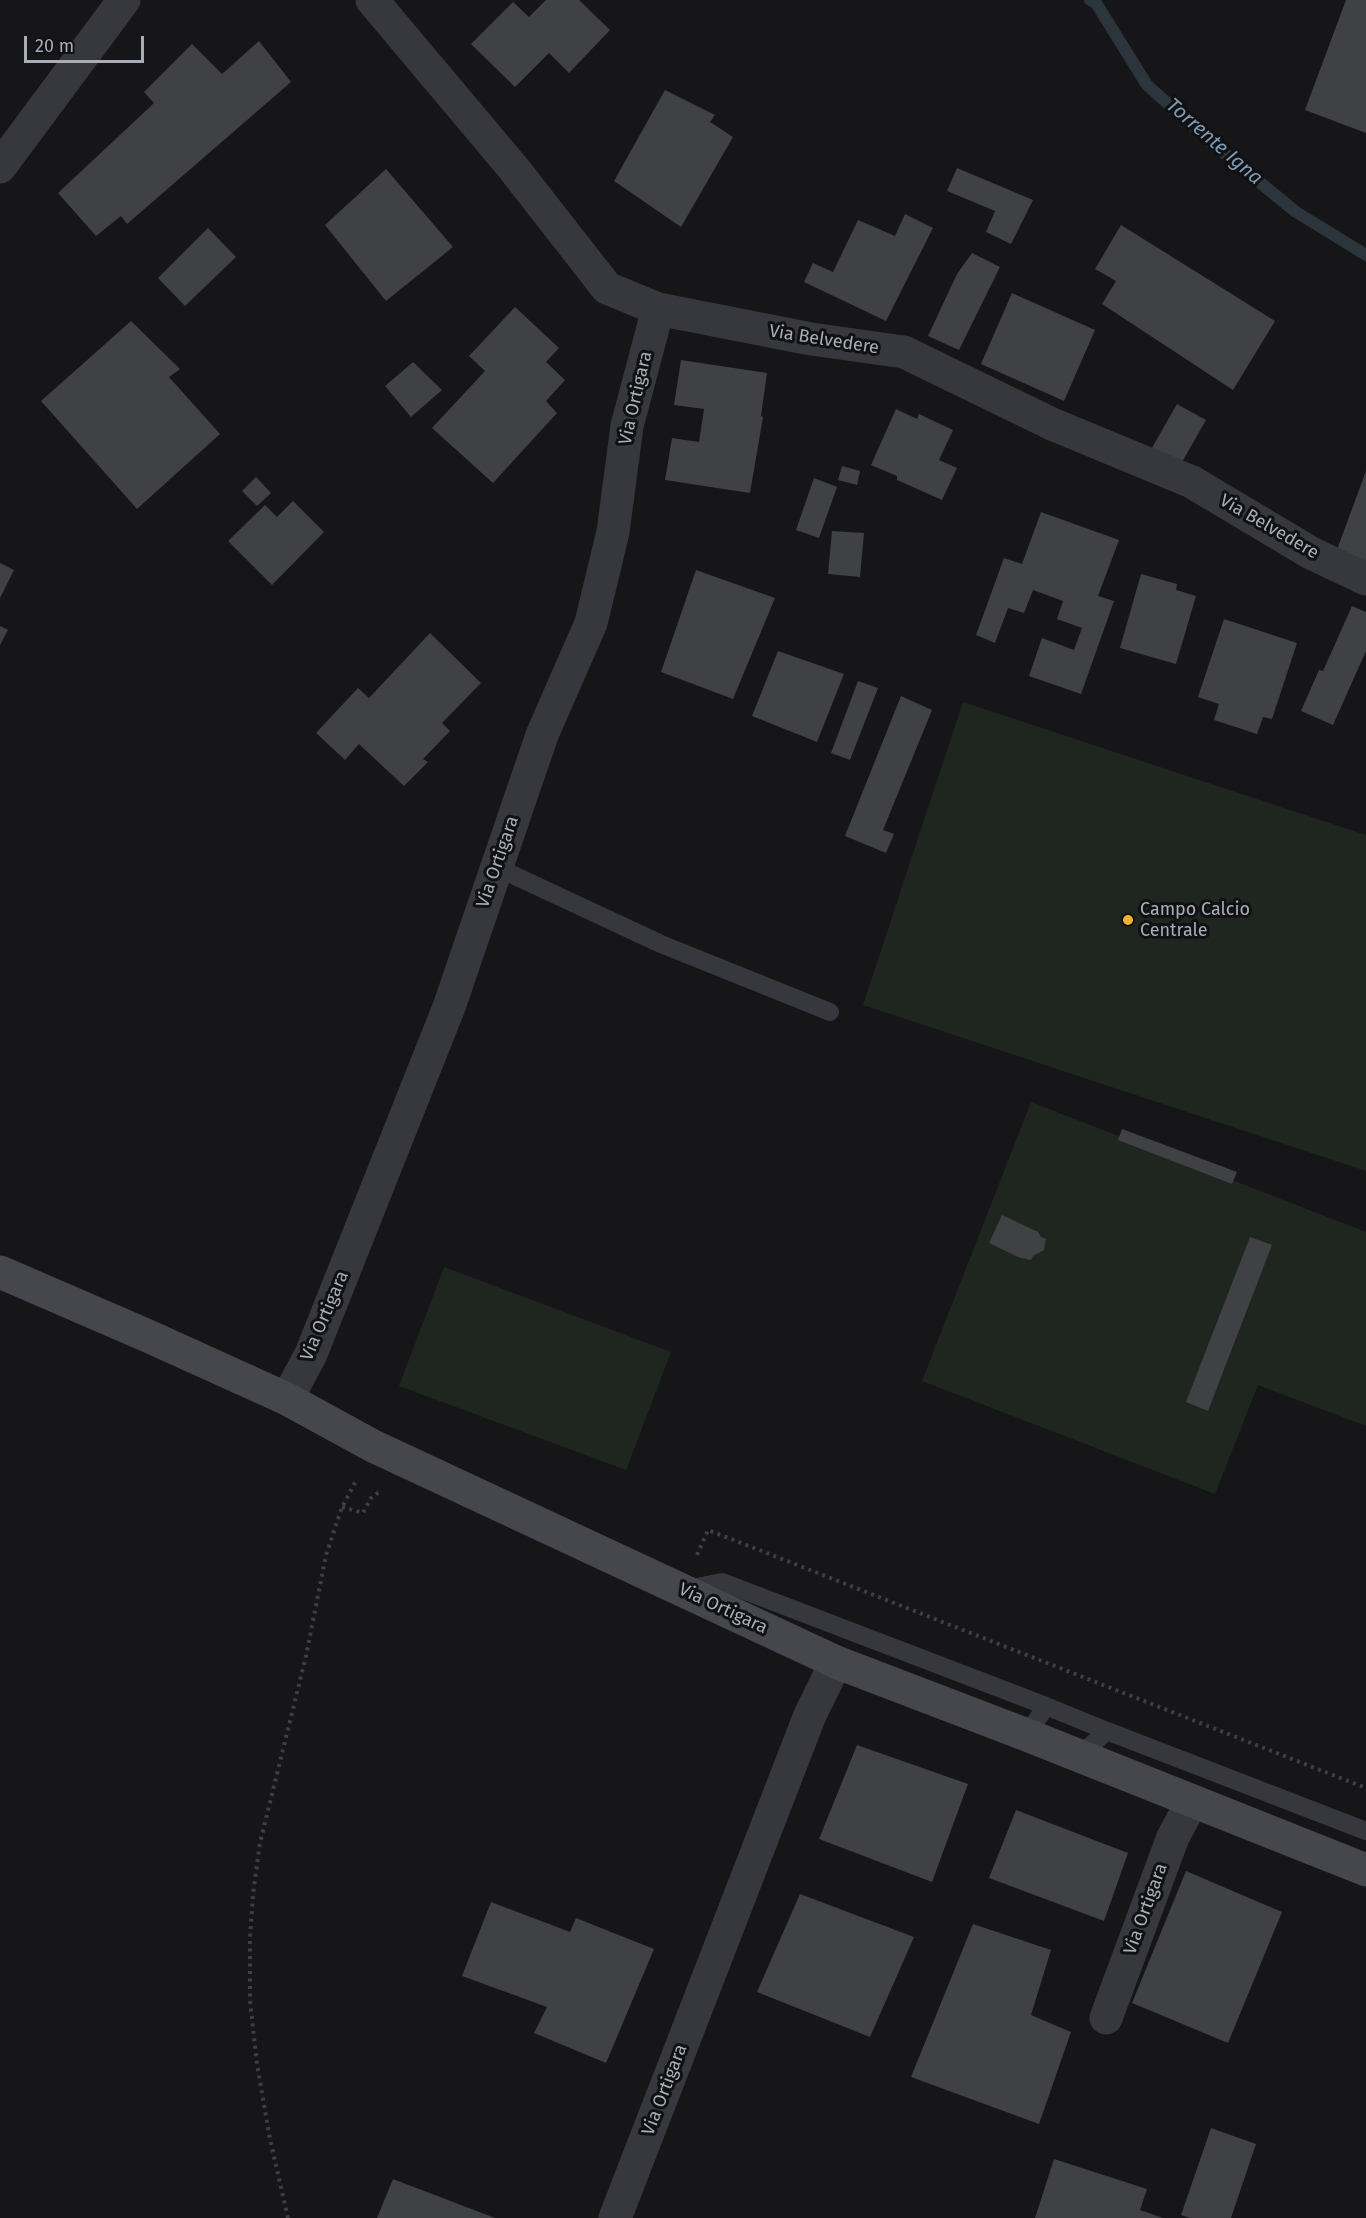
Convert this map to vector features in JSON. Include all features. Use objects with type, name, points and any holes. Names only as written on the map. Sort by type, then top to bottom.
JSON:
[{"type":"street","points":[[0,167],[124,0]]},
{"type":"street","name":"Via Belvedere","points":[[372,0],[514,169],[607,288],[658,309],[812,339],[904,352],[1052,424],[1192,482],[1311,553],[1366,579]]},
{"type":"street","name":"Via Ortigara","points":[[287,1399],[311,1354],[445,1018],[542,735],[591,623],[613,532],[627,426],[658,309]]},
{"type":"street","name":"Via Ortigara","points":[[0,1272],[287,1399],[373,1446],[836,1662],[1027,1735],[1366,1870]]},
{"type":"street","name":"Via Ortigara","points":[[615,2218],[810,1714],[836,1662]]},
{"type":"street","name":"Via Ortigara","points":[[1106,2018],[1173,1837],[1192,1802]]},
{"type":"lane","points":[[496,867],[661,944],[830,1012]]},
{"type":"lane","points":[[683,1590],[722,1582],[1366,1831]]},
{"type":"lane","points":[[1027,1735],[1046,1707]]},
{"type":"lane","points":[[1079,1756],[1107,1731]]},
{"type":"path","points":[[288,2218],[270,2139],[254,2032],[250,1990],[252,1905],[260,1843],[306,1656],[326,1555],[342,1507]]},
{"type":"path","points":[[695,1559],[708,1530],[1366,1788]]},
{"type":"shaded area","name":"Campo Calcio Centrale","points":[[963,702],[1366,835],[1366,1171],[863,1005]]},
{"type":"shaded area","points":[[1031,1102],[1366,1232],[1366,1426],[1258,1385],[1215,1494],[922,1381]]},
{"type":"shaded area","points":[[444,1267],[671,1352],[626,1470],[399,1386]]},
{"type":"building","points":[[546,0],[579,0],[610,30],[569,73],[549,53],[515,87],[471,44],[513,2],[529,17]]},
{"type":"building","points":[[1346,0],[1366,0],[1366,133],[1305,110]]},
{"type":"building","points":[[259,41],[291,82],[127,224],[121,216],[96,236],[58,193],[154,103],[144,92],[192,44],[222,74]]},
{"type":"building","points":[[665,90],[715,115],[710,122],[733,137],[681,227],[614,181]]},
{"type":"building","points":[[957,168],[1033,200],[1011,244],[986,232],[995,211],[947,191]]},
{"type":"building","points":[[386,169],[453,247],[386,301],[325,225]]},
{"type":"building","points":[[905,214],[933,228],[886,321],[804,282],[813,263],[833,272],[858,220],[895,236]]},
{"type":"building","points":[[1121,225],[1275,321],[1233,390],[1102,304],[1116,281],[1095,269]]},
{"type":"building","points":[[208,228],[236,257],[185,306],[158,278]]},
{"type":"building","points":[[972,253],[1000,267],[959,350],[928,336],[957,274]]},
{"type":"building","points":[[1012,293],[1095,330],[1064,401],[981,364]]},
{"type":"building","points":[[515,307],[559,348],[546,362],[565,380],[546,401],[557,413],[493,483],[432,428],[485,371],[469,356]]},
{"type":"building","points":[[131,321],[180,369],[169,377],[220,434],[137,509],[41,401]]},
{"type":"building","points":[[681,360],[767,373],[761,416],[763,417],[750,493],[665,480],[672,438],[699,442],[704,409],[674,405]]},
{"type":"building","points":[[413,362],[442,390],[411,417],[385,386]]},
{"type":"building","points":[[1177,404],[1206,420],[1178,469],[1149,453]]},
{"type":"building","points":[[896,409],[917,419],[919,414],[953,430],[939,460],[957,468],[942,500],[897,480],[897,476],[871,465]]},
{"type":"building","points":[[842,466],[860,471],[857,485],[838,480]]},
{"type":"building","points":[[1366,471],[1366,562],[1335,555]]},
{"type":"building","points":[[256,477],[271,493],[257,506],[242,491]]},
{"type":"building","points":[[814,478],[837,487],[819,538],[796,530]]},
{"type":"building","points":[[293,501],[324,532],[272,585],[228,541],[265,505],[277,517]]},
{"type":"building","points":[[1041,512],[1119,540],[1098,596],[1114,601],[1081,694],[1029,676],[1042,638],[1074,650],[1082,628],[1057,619],[1063,601],[1033,590],[1024,613],[1008,608],[995,643],[976,635],[1004,558],[1022,564]]},
{"type":"building","points":[[832,531],[864,533],[860,577],[828,574]]},
{"type":"building","points":[[0,563],[14,570],[0,598]]},
{"type":"building","points":[[696,570],[775,598],[733,699],[661,672]]},
{"type":"building","points":[[1141,574],[1177,584],[1176,590],[1196,596],[1176,664],[1120,648]]},
{"type":"building","points":[[1352,606],[1366,612],[1366,651],[1333,725],[1301,711],[1319,670],[1323,671]]},
{"type":"building","points":[[1224,619],[1297,643],[1272,719],[1263,717],[1257,734],[1214,720],[1219,704],[1198,697]]},
{"type":"building","points":[[0,626],[8,630],[0,645]]},
{"type":"building","points":[[430,633],[481,683],[442,723],[450,731],[423,759],[428,762],[404,786],[359,744],[345,760],[316,733],[358,688],[369,698]]},
{"type":"building","points":[[778,651],[844,674],[817,742],[752,716]]},
{"type":"building","points":[[858,681],[878,688],[850,760],[831,753]]},
{"type":"building","points":[[901,696],[932,710],[883,830],[894,834],[886,853],[845,836]]},
{"type":"building","points":[[1122,1129],[1237,1172],[1232,1184],[1118,1140]]},
{"type":"building","points":[[1002,1215],[1038,1232],[1046,1239],[1044,1250],[1033,1256],[1031,1260],[1018,1257],[989,1243]]},
{"type":"building","points":[[1250,1237],[1272,1245],[1208,1411],[1186,1402]]},
{"type":"building","points":[[857,1745],[968,1784],[932,1882],[819,1839]]},
{"type":"building","points":[[1016,1810],[1128,1853],[1104,1921],[989,1878]]},
{"type":"building","points":[[1186,1871],[1282,1912],[1228,2043],[1132,2003]]},
{"type":"building","points":[[800,1894],[914,1937],[870,2037],[757,1992]]},
{"type":"building","points":[[491,1902],[570,1932],[576,1918],[654,1949],[606,2063],[534,2033],[547,2007],[462,1976]]},
{"type":"building","points":[[973,1924],[1051,1950],[1031,2015],[1071,2032],[1039,2124],[911,2077]]},
{"type":"building","points":[[1211,2128],[1256,2144],[1231,2218],[1190,2218],[1181,2215]]},
{"type":"building","points":[[1054,2159],[1147,2189],[1140,2210],[1163,2218],[1035,2218]]},
{"type":"building","points":[[393,2179],[495,2218],[377,2218]]},
{"type":"waterway","name":"Torrente Igna","points":[[1090,0],[1096,3],[1147,85],[1213,144],[1296,212],[1366,255]]},
{"type":"place","name":"Campo Calcio Centrale","points":[[1128,920]]}]
